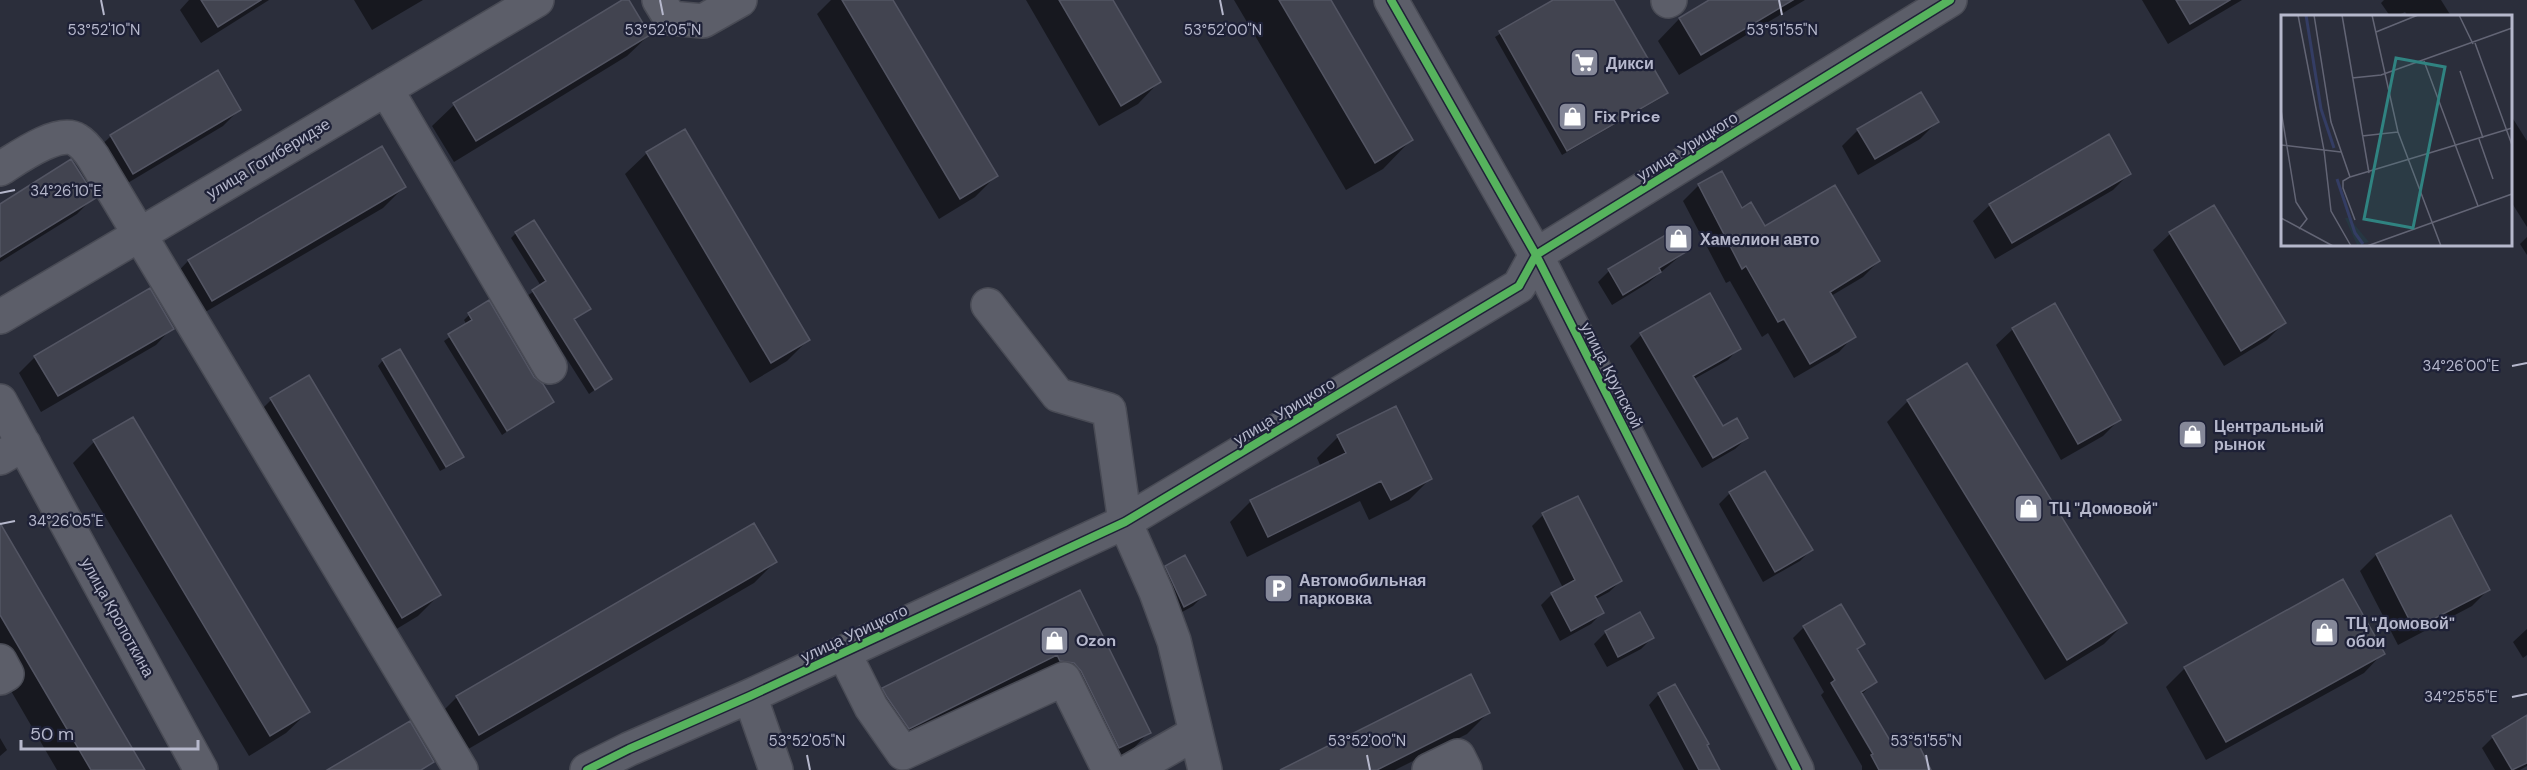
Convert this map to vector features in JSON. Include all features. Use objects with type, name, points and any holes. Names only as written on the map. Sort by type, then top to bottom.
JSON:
[{"type":"street","name":"улица Гогиберидзе","points":[[0,317],[537,0]]},
{"type":"street","points":[[659,0],[670,18],[703,21],[740,0]]},
{"type":"street","name":"улица Крупской","points":[[1391,0],[1536,255],[1797,770]]},
{"type":"street","name":"улица Урицкого","points":[[587,770],[632,759],[750,696],[1125,522],[1519,286],[1536,255],[1950,0]]},
{"type":"street","points":[[386,89],[550,367]]},
{"type":"street","points":[[0,169],[54,139],[65,137],[76,138],[93,157],[460,770]]},
{"type":"street","points":[[988,305],[1058,395],[1109,410],[1125,522],[1174,641],[1205,770]]},
{"type":"street","name":"улица Кропоткина","points":[[0,401],[12,451],[201,770]]},
{"type":"street","points":[[843,653],[871,707],[903,753],[1064,678],[1109,770]]},
{"type":"street","points":[[0,661],[7,674],[0,678]]},
{"type":"street","points":[[750,696],[776,770]]},
{"type":"street","points":[[1131,770],[1196,732]]},
{"type":"street","points":[[1429,770],[1458,756],[1465,770]]},
{"type":"building","points":[[201,0],[261,0],[218,27]]},
{"type":"building","points":[[622,0],[629,0],[650,35],[476,141],[453,103]]},
{"type":"building","points":[[842,0],[893,0],[998,176],[960,199]]},
{"type":"building","points":[[1059,0],[1113,0],[1161,82],[1121,106]]},
{"type":"building","points":[[1279,0],[1331,0],[1413,140],[1375,163]]},
{"type":"building","points":[[1553,0],[1614,0],[1668,93],[1567,151],[1499,31]]},
{"type":"building","points":[[1709,0],[1793,0],[1701,55],[1679,18]]},
{"type":"building","points":[[2176,0],[2230,0],[2190,24]]},
{"type":"building","points":[[218,70],[241,110],[133,174],[110,135]]},
{"type":"building","points":[[1921,92],[1939,122],[1875,159],[1857,129]]},
{"type":"building","points":[[685,129],[810,340],[771,363],[646,152]]},
{"type":"building","points":[[2109,134],[2131,174],[2012,243],[1989,204]]},
{"type":"building","points":[[382,146],[406,187],[212,301],[188,260]]},
{"type":"building","points":[[71,159],[96,198],[0,257],[0,204]]},
{"type":"building","points":[[1722,171],[1742,208],[1751,202],[1765,226],[1835,185],[1880,261],[1830,292],[1856,337],[1810,364],[1784,319],[1778,322],[1746,266],[1742,269],[1698,184]]},
{"type":"building","points":[[2214,205],[2286,323],[2241,351],[2169,232]]},
{"type":"building","points":[[534,220],[591,309],[574,319],[612,379],[595,390],[532,290],[546,281],[515,232]]},
{"type":"building","points":[[1674,230],[1686,252],[1659,268],[1661,272],[1623,295],[1608,269]]},
{"type":"building","points":[[150,288],[174,329],[58,396],[34,356]]},
{"type":"building","points":[[1710,293],[1741,349],[1693,376],[1723,426],[1737,418],[1748,438],[1713,458],[1640,333]]},
{"type":"building","points":[[489,300],[534,377],[543,384],[554,402],[507,431],[448,334],[472,320],[468,313]]},
{"type":"building","points":[[2055,303],[2121,420],[2078,444],[2012,328]]},
{"type":"building","points":[[400,349],[464,457],[446,467],[382,359]]},
{"type":"building","points":[[1967,363],[2127,623],[2067,660],[1907,400]]},
{"type":"building","points":[[309,375],[441,595],[402,618],[270,398]]},
{"type":"building","points":[[1396,406],[1432,479],[1391,500],[1381,481],[1268,537],[1250,500],[1346,453],[1337,435]]},
{"type":"building","points":[[133,417],[310,712],[270,736],[93,440]]},
{"type":"building","points":[[1765,471],[1813,550],[1775,572],[1729,492]]},
{"type":"building","points":[[1578,496],[1622,581],[1595,596],[1604,613],[1571,631],[1551,593],[1575,580],[1542,513]]},
{"type":"building","points":[[2451,515],[2490,590],[2414,629],[2376,554]]},
{"type":"building","points":[[0,523],[145,770],[91,770],[0,615]]},
{"type":"building","points":[[754,523],[777,562],[479,735],[456,696]]},
{"type":"building","points":[[1185,555],[1206,595],[1184,607],[1165,566]]},
{"type":"building","points":[[2343,579],[2385,654],[2226,742],[2184,667]]},
{"type":"building","points":[[1080,590],[1151,733],[1119,748],[1081,671],[1074,663],[1060,661],[1057,655],[909,729],[882,688]]},
{"type":"building","points":[[1841,604],[1865,644],[1857,649],[1877,682],[1861,692],[1892,744],[1913,733],[1931,770],[1879,770],[1871,755],[1873,754],[1831,683],[1835,680],[1803,626]]},
{"type":"building","points":[[1640,612],[1654,638],[1618,657],[1605,631]]},
{"type":"building","points":[[1471,674],[1490,713],[1377,770],[1280,770]]},
{"type":"building","points":[[1675,684],[1709,744],[1707,745],[1720,770],[1699,770],[1658,693]]},
{"type":"building","points":[[2527,715],[2527,763],[2512,770],[2492,736]]},
{"type":"building","points":[[410,721],[434,762],[421,770],[327,770]]},
{"type":"cycle path","points":[[1391,0],[1536,255],[1797,770]]},
{"type":"cycle path","points":[[587,770],[1125,522],[1519,286],[1536,255],[1950,0]]},
{"type":"place","name":"Дикси","points":[[1585,63]]},
{"type":"place","name":"Fix Price","points":[[1573,116]]},
{"type":"place","name":"Хамелион авто","points":[[1679,239]]},
{"type":"place","name":"Центральный рынок","points":[[2193,435]]},
{"type":"place","name":"ТЦ \"Домовой\"","points":[[2028,508]]},
{"type":"place","name":"Автомобильная парковка","points":[[1278,589]]},
{"type":"place","name":"ТЦ \"Домовой\" обои","points":[[2325,632]]},
{"type":"place","name":"Ozon","points":[[1055,640]]}]
